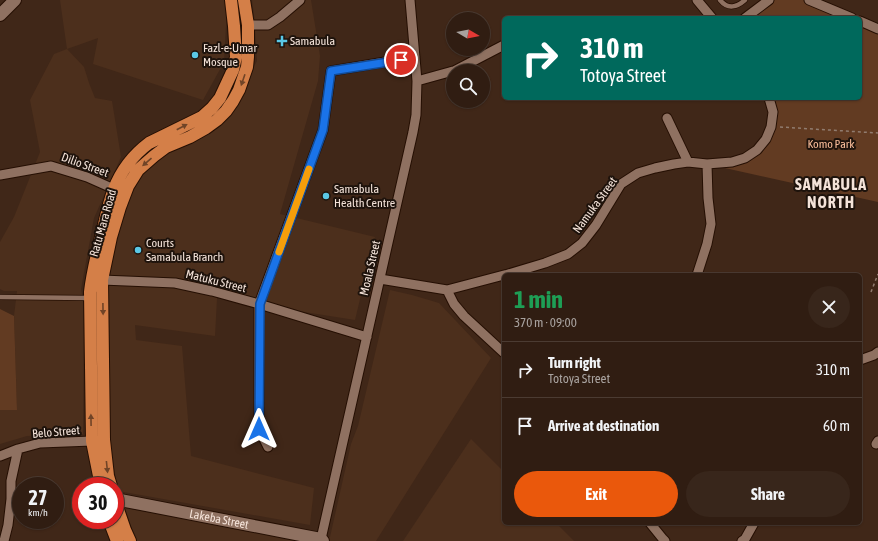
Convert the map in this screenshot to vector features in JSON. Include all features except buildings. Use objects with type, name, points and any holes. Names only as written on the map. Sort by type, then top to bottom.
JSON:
[{"type":"highway","name":"Ratu Mara Road","points":[[98,477],[92,441],[90,298],[97,254],[114,189],[127,165],[142,149],[149,143],[202,116],[212,108],[220,98],[233,70],[236,57],[234,26],[230,0]]},
{"type":"highway","name":"Ratu Mara Road","points":[[108,477],[104,440],[102,280],[111,237],[128,186],[138,170],[166,147],[190,137],[206,128],[226,111],[233,101],[239,90],[247,67],[248,25],[244,0]]},
{"type":"highway","points":[[234,26],[248,25]]},
{"type":"highway","points":[[92,441],[104,440]]},
{"type":"highway","points":[[124,527],[130,541]]},
{"type":"highway","points":[[113,529],[117,541]]},
{"type":"main road","points":[[0,15],[15,0]]},
{"type":"main road","name":"Lakeba Street","points":[[124,502],[322,540]]},
{"type":"street","points":[[248,25],[268,25],[300,0]]},
{"type":"street","name":"Moala Street","points":[[322,540],[416,115],[417,81],[410,0]]},
{"type":"street","points":[[697,0],[710,16]]},
{"type":"street","points":[[748,16],[769,0]]},
{"type":"street","points":[[809,0],[847,16]]},
{"type":"street","points":[[862,22],[878,29]]},
{"type":"street","points":[[467,64],[502,46]]},
{"type":"street","points":[[268,447],[259,429],[260,304],[323,130],[331,71],[414,58]]},
{"type":"street","points":[[417,81],[446,73]]},
{"type":"street","points":[[769,100],[772,112],[771,127]]},
{"type":"street","points":[[667,118],[688,162]]},
{"type":"street","name":"Namuka Street","points":[[511,273],[545,263],[568,254],[582,243],[596,225],[621,184],[638,173],[655,168],[688,162],[707,164],[732,162],[745,158],[757,150],[766,138],[771,127]]},
{"type":"street","points":[[698,273],[707,244],[711,224],[708,198],[707,164]]},
{"type":"street","name":"Dilio Street","points":[[0,175],[51,166],[86,177],[114,189]]},
{"type":"street","name":"Namuka Street","points":[[380,279],[447,290],[502,276]]},
{"type":"street","name":"Matuku Street","points":[[102,280],[175,283],[260,304],[367,337]]},
{"type":"street","points":[[447,290],[454,304],[464,316],[502,351]]},
{"type":"street","points":[[862,360],[877,356]]},
{"type":"street","name":"Belo Street","points":[[0,456],[40,443],[92,441]]},
{"type":"street","points":[[4,541],[8,518],[11,481],[18,449]]},
{"type":"street","points":[[652,525],[665,541]]},
{"type":"street","points":[[742,541],[745,539],[753,525]]},
{"type":"lane","points":[[720,0],[726,6],[739,5],[745,0]]},
{"type":"lane","points":[[0,297],[90,298]]},
{"type":"path","points":[[771,127],[878,133]]},
{"type":"path","points":[[871,292],[878,274]]},
{"type":"shaded area","points":[[60,0],[227,0],[224,62],[203,100],[93,64],[98,38],[67,49]]},
{"type":"shaded area","points":[[252,0],[311,0],[320,56],[318,81],[280,214],[375,237],[355,320],[217,298],[215,336],[135,325],[136,340],[182,346],[191,456],[314,488],[310,525],[124,492],[124,477],[116,477],[107,429],[105,290],[110,241],[141,170],[236,100],[257,61]]},
{"type":"shaded area","points":[[67,49],[84,67],[95,98],[112,101],[121,157],[94,218],[81,289],[84,305],[83,434],[27,436],[0,444],[0,410],[17,410],[14,316],[17,291],[4,291],[0,289],[0,242],[14,217],[40,152],[30,100],[54,54]]},
{"type":"shaded area","points":[[390,290],[439,303],[491,358],[376,541],[316,541],[330,537],[351,444],[358,426]]},
{"type":"shaded area","points":[[471,439],[502,470],[502,525],[558,525],[574,541],[403,541]]},
{"type":"shaded area","points":[[125,508],[307,541],[136,541]]},
{"type":"green space","points":[[769,0],[807,0],[846,16],[747,16]]},
{"type":"green space","name":"Komo Park","points":[[862,22],[878,29],[878,202],[707,164],[745,161],[766,138],[768,105],[765,100],[862,100]]},
{"type":"green space","points":[[0,309],[14,316],[17,410],[0,410]]},
{"type":"slow traffic","points":[[279,252],[309,169]]},
{"type":"place","name":"Samabula","points":[[282,41]]},
{"type":"place","name":"Fazl-e-Umar Mosque","points":[[195,55]]},
{"type":"place","name":"Samabula Health Centre","points":[[326,196]]},
{"type":"place","name":"Courts Samabula Branch","points":[[138,250]]},
{"type":"district","name":"SAMABULA NORTH","points":[[831,193]]},
{"type":"route","points":[[259,429],[260,304],[323,130],[331,71],[401,60]]}]
